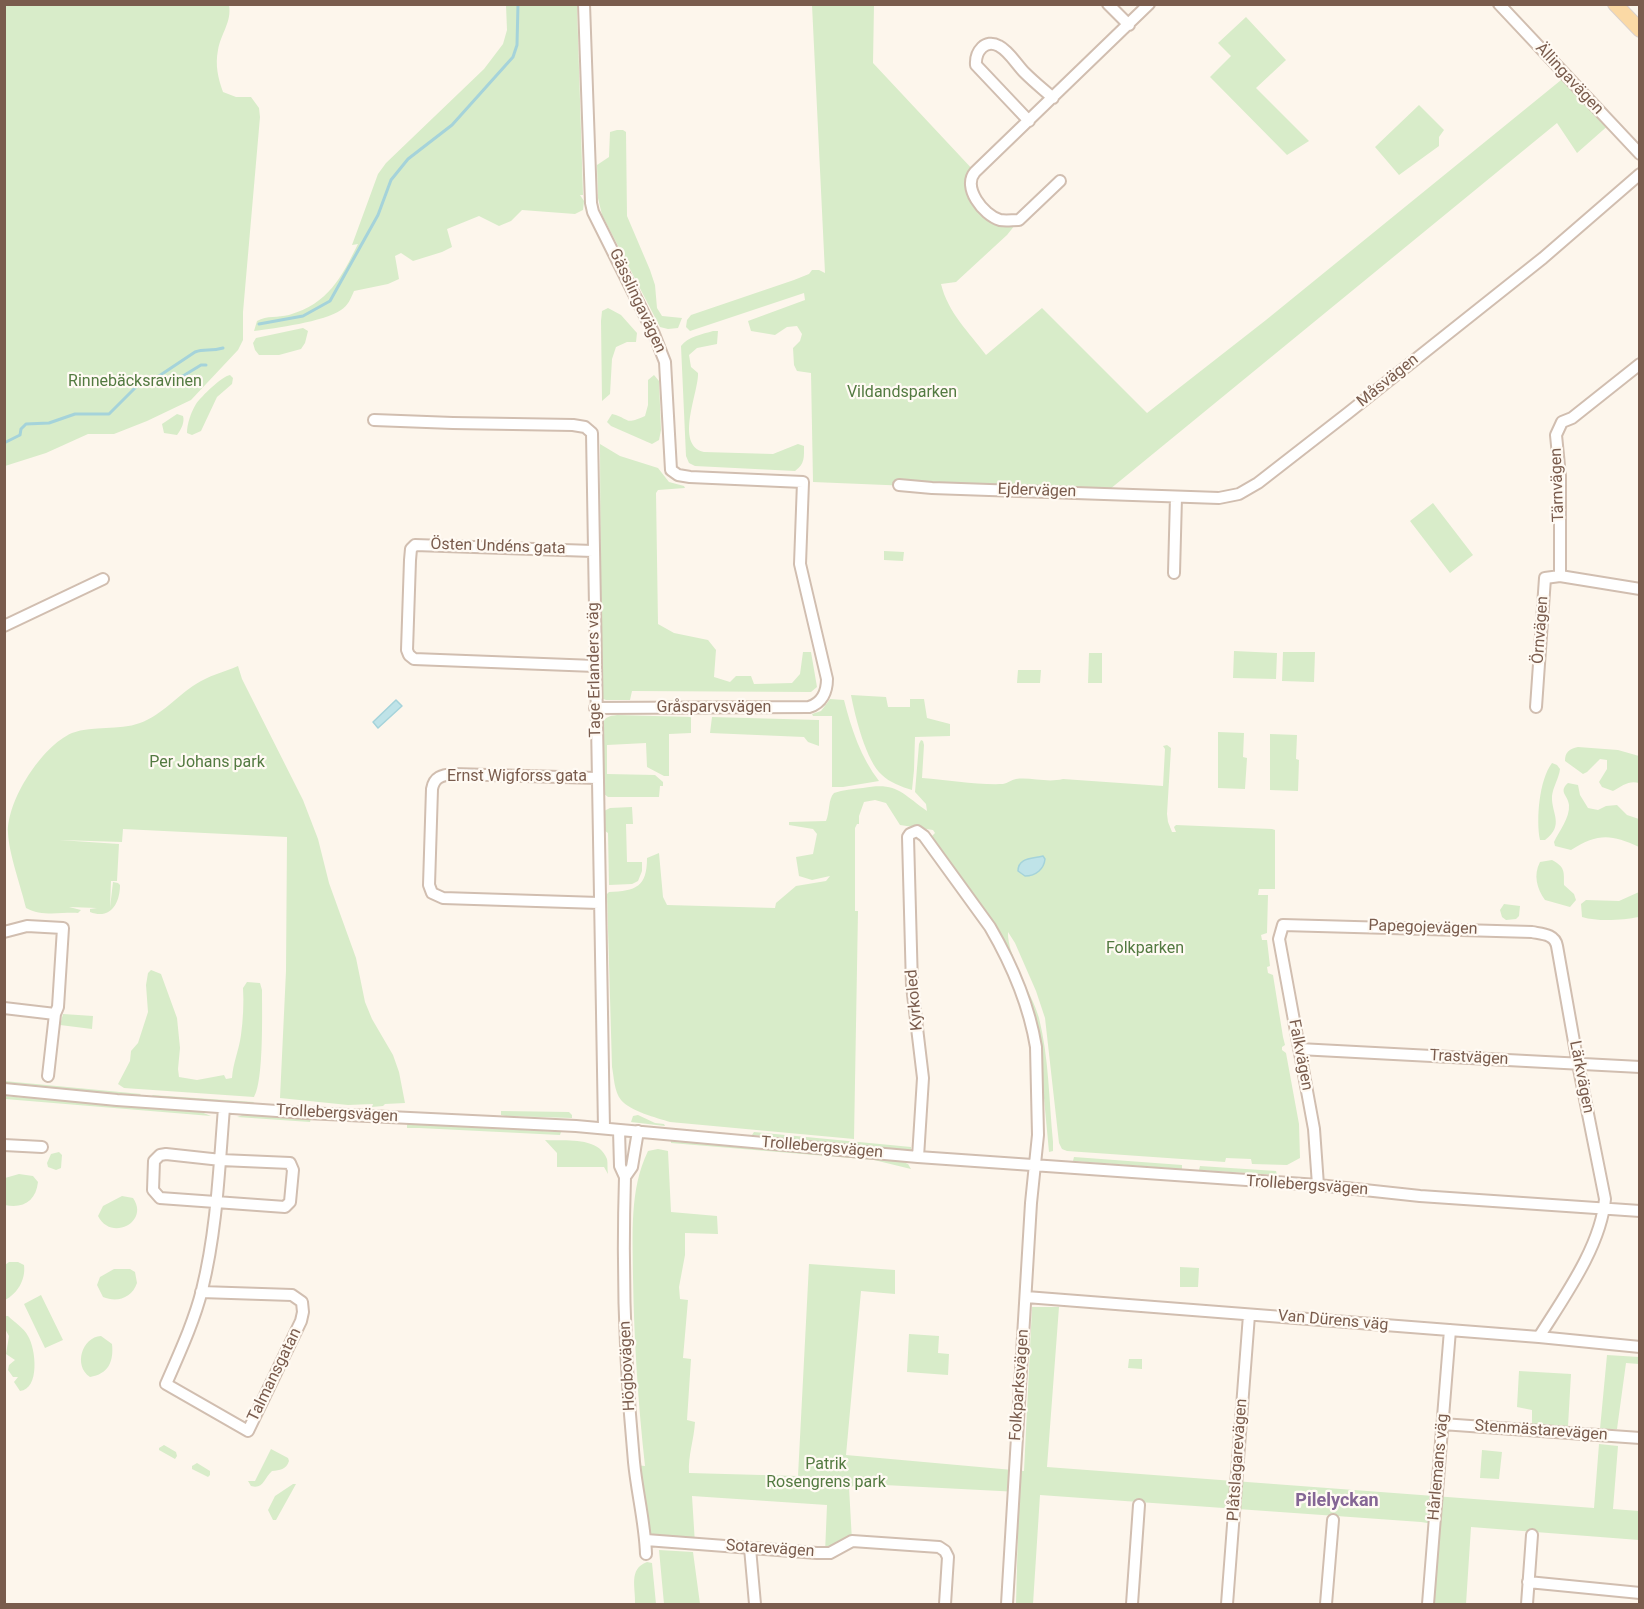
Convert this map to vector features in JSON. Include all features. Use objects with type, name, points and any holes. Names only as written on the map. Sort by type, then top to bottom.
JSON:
[{"type":"main road","points":[[1615,4],[1640,30]]},
{"type":"street","name":"Gässlingavägen","points":[[584,4],[591,203],[593,212],[654,334],[665,362],[671,470],[678,475],[690,477],[803,482],[800,564],[826,671],[825,692]]},
{"type":"street","points":[[1108,4],[1129,25]]},
{"type":"street","points":[[1060,181],[1018,220],[1001,220],[989,214],[971,190],[970,180],[975,172],[1149,4]]},
{"type":"street","name":"Ällingavägen","points":[[1499,4],[1640,154]]},
{"type":"street","points":[[1029,122],[976,65],[978,52],[982,46],[996,44],[1002,48],[1053,98]]},
{"type":"street","name":"Måsvägen","points":[[1176,497],[1218,498],[1239,494],[1258,483],[1543,258],[1640,174]]},
{"type":"street","name":"Tärnvägen","points":[[1560,576],[1560,476],[1556,435],[1562,422],[1572,418],[1640,364]]},
{"type":"street","name":"Tage Erlanders väg","points":[[374,420],[573,425],[588,429],[592,433],[604,1128]]},
{"type":"street","name":"Ejdervägen","points":[[899,485],[1176,497]]},
{"type":"street","points":[[1174,573],[1176,497]]},
{"type":"street","name":"Östen Undéns gata","points":[[593,550],[415,545],[411,549],[410,560],[407,650],[414,659],[595,666]]},
{"type":"street","name":"Örnvägen","points":[[1536,707],[1545,578],[1560,576],[1640,589]]},
{"type":"street","points":[[4,626],[103,579]]},
{"type":"street","name":"Gråsparvsvägen","points":[[596,708],[802,708],[814,706],[825,692]]},
{"type":"street","name":"Ernst Wigforss gata","points":[[597,778],[453,774],[439,777],[432,789],[429,885],[432,893],[443,898],[600,903]]},
{"type":"street","name":"Folkparksvägen","points":[[908,842],[908,837],[913,832],[917,831],[924,836],[990,927],[1021,993],[1033,1033],[1037,1061],[1038,1135],[1031,1203],[1007,1605]]},
{"type":"street","name":"Kyrkoled","points":[[908,842],[912,977],[923,1078],[918,1157]]},
{"type":"street","name":"Papegojevägen","points":[[1283,925],[1532,932],[1552,937],[1557,946]]},
{"type":"street","name":"Falkvägen","points":[[1283,925],[1279,931],[1279,939],[1314,1129],[1318,1185]]},
{"type":"street","points":[[4,932],[27,926],[63,928],[58,1007],[55,1014],[48,1076]]},
{"type":"street","name":"Lärkvägen","points":[[1557,946],[1605,1199],[1604,1208]]},
{"type":"street","points":[[4,1008],[55,1014]]},
{"type":"street","name":"Trastvägen","points":[[1299,1049],[1640,1067]]},
{"type":"street","name":"Trollebergsvägen","points":[[4,1089],[224,1108],[604,1128],[918,1157],[1318,1185],[1420,1196],[1640,1211]]},
{"type":"street","name":"Talmansgatan","points":[[201,1292],[292,1295],[302,1302],[301,1321],[248,1431],[166,1384],[201,1292],[218,1203],[224,1108]]},
{"type":"street","name":"Högbovägen","points":[[619,1130],[620,1166],[625,1177],[623,1231],[634,1465],[646,1540],[646,1554]]},
{"type":"street","name":"Högbovägen","points":[[625,1177],[632,1167],[638,1131]]},
{"type":"street","points":[[4,1145],[42,1147]]},
{"type":"street","points":[[166,1154],[291,1164],[293,1170],[291,1200],[285,1207],[218,1203],[160,1198],[156,1195],[152,1184],[154,1161],[160,1155],[166,1154]]},
{"type":"street","points":[[1539,1337],[1587,1259],[1604,1208]]},
{"type":"street","name":"Van Dürens väg","points":[[1026,1297],[1640,1347]]},
{"type":"street","name":"Plåtslagarevägen","points":[[1227,1605],[1250,1315]]},
{"type":"street","name":"Hårlemans väg","points":[[1428,1605],[1449,1330]]},
{"type":"street","name":"Stenmästarevägen","points":[[1442,1424],[1640,1438]]},
{"type":"street","points":[[1132,1605],[1138,1505]]},
{"type":"street","points":[[1326,1605],[1333,1520]]},
{"type":"street","points":[[1527,1605],[1532,1535]]},
{"type":"street","name":"Sotarevägen","points":[[646,1540],[830,1553],[852,1541],[939,1547],[948,1557],[945,1605]]},
{"type":"street","points":[[750,1548],[755,1605]]},
{"type":"street","points":[[1528,1582],[1640,1593]]},
{"type":"green space","name":"Rinnebäcksravinen","points":[[5,4],[229,5],[228,22],[217,56],[220,82],[223,92],[236,97],[251,97],[259,108],[260,117],[243,312],[243,340],[238,350],[191,400],[114,434],[88,434],[46,453],[5,466]]},
{"type":"green space","points":[[506,5],[577,5],[583,195],[580,195],[584,201],[583,210],[575,214],[522,210],[511,221],[499,226],[479,216],[447,229],[452,247],[442,252],[413,261],[401,253],[395,256],[399,279],[388,284],[354,291],[349,302],[341,310],[323,318],[299,324],[254,331],[257,321],[303,310],[314,304],[332,288],[346,268],[358,244],[352,245],[378,174],[386,163],[484,69],[503,44],[507,30]]},
{"type":"green space","name":"Vildandsparken","points":[[812,5],[874,5],[873,63],[975,172],[970,180],[989,214],[1019,220],[1007,235],[956,282],[941,284],[954,313],[986,355],[1042,308],[1147,413],[1266,320],[1566,76],[1611,123],[1577,153],[1557,123],[1104,494],[813,482],[811,373],[797,371],[794,365],[793,348],[800,341],[802,334],[797,326],[787,327],[775,335],[751,331],[748,321],[805,300],[804,293],[690,331],[686,327],[691,315],[794,280],[809,274],[812,270],[825,273]]},
{"type":"green space","points":[[1246,17],[1286,60],[1256,88],[1309,141],[1287,155],[1210,77],[1231,56],[1218,43]]},
{"type":"green space","points":[[1419,105],[1444,130],[1439,137],[1439,146],[1399,175],[1375,147]]},
{"type":"green space","points":[[617,130],[626,132],[627,216],[655,285],[657,308],[662,316],[682,318],[678,328],[660,327],[602,215],[598,198],[597,165],[609,157],[610,132]]},
{"type":"green space","points":[[608,308],[621,315],[637,333],[636,342],[627,342],[616,347],[612,359],[610,394],[602,401],[601,321],[602,311]]},
{"type":"green space","points":[[303,328],[308,331],[301,349],[279,355],[259,355],[255,350],[253,343],[256,338]]},
{"type":"green space","points":[[718,331],[717,344],[697,348],[689,355],[691,367],[698,373],[689,429],[695,447],[704,452],[773,454],[798,444],[804,446],[804,457],[801,466],[795,471],[695,466],[689,463],[686,456],[681,346],[691,338]]},
{"type":"green space","points":[[230,375],[233,378],[232,384],[217,397],[201,431],[192,435],[187,433],[196,404],[217,383]]},
{"type":"green space","points":[[654,375],[659,381],[661,430],[659,440],[652,444],[611,426],[607,422],[612,414],[630,421],[645,416],[648,405],[648,380]]},
{"type":"green space","points":[[177,414],[183,418],[177,435],[164,433],[162,424]]},
{"type":"green space","points":[[600,444],[620,456],[658,468],[669,482],[685,488],[658,490],[656,493],[658,624],[674,633],[708,640],[716,650],[714,677],[730,682],[736,676],[751,676],[754,684],[792,683],[800,674],[803,652],[811,652],[817,687],[811,692],[632,691],[630,700],[601,698]]},
{"type":"green space","points":[[1433,503],[1473,555],[1450,573],[1410,521]]},
{"type":"green space","points":[[884,551],[904,552],[903,561],[884,560]]},
{"type":"green space","points":[[1234,651],[1277,653],[1276,679],[1233,678]]},
{"type":"green space","points":[[1283,652],[1315,652],[1314,682],[1282,681]]},
{"type":"green space","points":[[1089,653],[1102,653],[1102,683],[1088,683]]},
{"type":"green space","name":"Per Johans park","points":[[238,666],[242,679],[303,800],[318,839],[329,883],[356,958],[365,1002],[393,1055],[405,1103],[372,1107],[373,1104],[348,1105],[280,1098],[286,971],[287,837],[123,829],[122,842],[59,840],[119,844],[117,881],[111,881],[110,908],[113,882],[120,885],[116,904],[103,914],[90,912],[90,909],[97,908],[69,907],[81,910],[78,913],[52,913],[32,911],[26,908],[9,841],[9,820],[20,790],[49,749],[72,733],[89,729],[123,727],[148,720],[201,681]]},
{"type":"green space","points":[[1018,670],[1041,670],[1040,683],[1017,683]]},
{"type":"green space","points":[[851,695],[886,697],[888,707],[910,707],[910,699],[924,699],[927,718],[950,724],[950,736],[915,737],[912,790],[888,780],[876,768],[862,738]]},
{"type":"green space","points":[[830,699],[844,700],[857,742],[879,781],[832,787],[832,716],[813,716],[812,714],[821,711]]},
{"type":"green space","points":[[617,715],[691,717],[691,733],[669,734],[669,776],[664,776],[647,767],[646,743],[607,745],[607,774],[655,775],[663,782],[663,786],[660,786],[659,797],[608,797],[604,794],[602,725],[607,717]]},
{"type":"green space","points":[[712,717],[819,720],[819,746],[808,742],[804,737],[710,733]]},
{"type":"green space","points":[[1218,732],[1244,733],[1243,757],[1247,758],[1245,789],[1218,788]]},
{"type":"green space","points":[[1270,734],[1297,735],[1298,791],[1270,790]]},
{"type":"green space","name":"Folkparken","points":[[921,740],[924,745],[922,778],[993,784],[1003,784],[1016,779],[1063,779],[1163,786],[1165,749],[1163,746],[1167,745],[1171,748],[1167,814],[1172,832],[1176,832],[1174,827],[1176,825],[1275,830],[1275,889],[1259,889],[1258,895],[1268,895],[1267,933],[1261,935],[1262,940],[1267,940],[1270,966],[1267,967],[1268,973],[1273,975],[1285,1045],[1282,1050],[1286,1053],[1299,1124],[1300,1158],[1287,1165],[1252,1164],[1251,1159],[1226,1158],[1225,1162],[1062,1149],[1059,1143],[1045,1018],[1036,991],[1008,932],[1011,952],[1036,1008],[1042,1033],[1047,1064],[1053,1142],[1053,1151],[1049,1152],[1035,1017],[1001,934],[931,837],[935,833],[933,830],[900,825],[886,803],[875,800],[864,802],[859,824],[855,828],[855,911],[858,911],[854,1139],[670,1122],[637,1111],[621,1100],[612,1067],[607,894],[638,885],[645,875],[647,858],[659,853],[663,897],[667,905],[775,908],[776,903],[796,886],[826,881],[830,876],[812,880],[799,876],[796,857],[813,854],[817,834],[813,829],[789,825],[789,822],[826,821],[834,793],[874,787],[891,788],[898,790],[927,811],[926,804],[915,792]]},
{"type":"green space","points":[[1578,747],[1618,750],[1639,756],[1639,783],[1629,783],[1613,791],[1602,787],[1599,782],[1607,769],[1607,760],[1600,759],[1583,774],[1565,761],[1568,751]]},
{"type":"green space","points":[[1552,763],[1560,769],[1552,796],[1556,824],[1545,840],[1540,840],[1538,822],[1541,790]]},
{"type":"green space","points":[[1568,783],[1578,785],[1580,795],[1588,808],[1598,810],[1606,806],[1617,805],[1627,815],[1639,819],[1639,847],[1605,837],[1581,844],[1571,850],[1555,846],[1554,842],[1569,810],[1564,791]]},
{"type":"green space","points":[[632,807],[633,824],[626,824],[627,862],[642,862],[642,871],[638,881],[632,884],[609,885],[608,833],[605,831],[604,811],[610,808]]},
{"type":"green space","points":[[1552,860],[1562,867],[1564,885],[1574,894],[1576,900],[1570,907],[1545,900],[1538,887],[1536,877],[1540,862]]},
{"type":"green space","points":[[1639,892],[1639,917],[1596,920],[1582,917],[1581,904],[1586,900],[1619,901]]},
{"type":"green space","points":[[1504,904],[1520,906],[1519,916],[1516,919],[1506,920],[1502,917],[1500,910]]},
{"type":"green space","points":[[151,970],[161,974],[177,1018],[180,1048],[179,1077],[197,1080],[224,1075],[226,1079],[232,1078],[242,1029],[243,988],[247,982],[260,983],[262,990],[261,1062],[254,1097],[124,1088],[118,1084],[130,1061],[131,1051],[138,1043],[148,1012],[146,985],[148,973]]},
{"type":"green space","points":[[63,1014],[93,1016],[92,1029],[60,1025]]},
{"type":"green space","points":[[4,1081],[141,1094],[138,1097],[5,1085]]},
{"type":"green space","points":[[152,1095],[254,1102],[252,1105],[154,1098]]},
{"type":"green space","points":[[4,1096],[201,1112],[211,1116],[5,1099]]},
{"type":"green space","points":[[501,1111],[569,1112],[572,1118],[506,1116],[501,1115]]},
{"type":"green space","points":[[243,1115],[311,1119],[310,1122],[237,1117]]},
{"type":"green space","points":[[638,1115],[665,1126],[631,1122],[633,1116]]},
{"type":"green space","points":[[407,1124],[561,1132],[560,1135],[407,1128]]},
{"type":"green space","points":[[754,1132],[911,1147],[911,1150],[752,1135]]},
{"type":"green space","points":[[545,1140],[580,1141],[597,1146],[607,1159],[608,1174],[604,1167],[557,1167],[557,1153]]},
{"type":"green space","points":[[671,1141],[899,1160],[908,1164],[911,1169],[874,1160],[671,1143]]},
{"type":"green space","name":"Patrik Rosengrens park","points":[[658,1149],[668,1151],[671,1212],[717,1216],[718,1234],[685,1233],[685,1255],[679,1287],[680,1299],[688,1300],[683,1358],[691,1359],[687,1420],[695,1422],[689,1473],[798,1476],[809,1264],[895,1270],[895,1294],[861,1291],[846,1455],[1024,1471],[1032,1307],[1059,1307],[1047,1467],[1594,1508],[1599,1444],[1618,1446],[1613,1509],[1639,1511],[1639,1540],[1471,1527],[1466,1604],[1433,1604],[1440,1525],[1040,1495],[1033,1604],[1016,1604],[1019,1492],[865,1484],[849,1487],[852,1541],[825,1553],[827,1505],[692,1496],[695,1544],[646,1540],[634,1465],[645,1466],[635,1348],[633,1229],[635,1197],[642,1166],[648,1151]]},
{"type":"green space","points":[[59,1152],[62,1155],[61,1168],[56,1170],[48,1167],[47,1163],[51,1154]]},
{"type":"green space","points":[[1074,1157],[1182,1165],[1182,1169],[1073,1161]]},
{"type":"green space","points":[[1200,1166],[1276,1171],[1277,1175],[1199,1170]]},
{"type":"green space","points":[[19,1174],[33,1176],[38,1182],[35,1194],[23,1204],[5,1205],[5,1178]]},
{"type":"green space","points":[[122,1196],[133,1198],[137,1207],[137,1215],[127,1226],[111,1228],[104,1224],[98,1216],[103,1206]]},
{"type":"green space","points":[[9,1262],[24,1265],[24,1276],[20,1286],[5,1300],[5,1265]]},
{"type":"green space","points":[[1180,1267],[1199,1268],[1198,1287],[1180,1287]]},
{"type":"green space","points":[[114,1269],[130,1269],[135,1272],[137,1283],[128,1296],[108,1299],[103,1297],[97,1285],[100,1277]]},
{"type":"green space","points":[[41,1295],[63,1340],[45,1348],[24,1304]]},
{"type":"green space","points":[[4,1316],[8,1316],[24,1330],[33,1350],[35,1368],[31,1383],[26,1389],[20,1391],[14,1382],[18,1377],[13,1377],[8,1370],[9,1365],[15,1360],[6,1354],[9,1336],[5,1329]]},
{"type":"green space","points":[[909,1334],[939,1336],[938,1353],[949,1354],[948,1375],[907,1372]]},
{"type":"green space","points":[[101,1336],[112,1344],[111,1362],[101,1373],[90,1377],[82,1366],[82,1353],[89,1341]]},
{"type":"green space","points":[[1607,1355],[1639,1357],[1639,1364],[1626,1363],[1617,1429],[1600,1429]]},
{"type":"green space","points":[[1129,1359],[1142,1359],[1142,1369],[1128,1368]]},
{"type":"green space","points":[[1519,1371],[1571,1374],[1568,1426],[1532,1424],[1532,1410],[1517,1407]]},
{"type":"green space","points":[[164,1445],[176,1452],[175,1459],[159,1450]]},
{"type":"green space","points":[[271,1449],[288,1458],[288,1464],[282,1469],[272,1471],[261,1485],[251,1486],[248,1481],[255,1481]]},
{"type":"green space","points":[[1482,1450],[1502,1452],[1499,1479],[1480,1478]]},
{"type":"green space","points":[[197,1463],[210,1471],[208,1477],[192,1469],[192,1466]]},
{"type":"green space","points":[[296,1484],[276,1520],[273,1520],[268,1510],[275,1496]]},
{"type":"green space","points":[[659,1550],[693,1552],[700,1604],[664,1604]]},
{"type":"green space","points":[[647,1562],[652,1563],[656,1604],[635,1604],[635,1574],[641,1565]]},
{"type":"water","points":[[396,700],[402,706],[378,728],[373,722]]},
{"type":"water","points":[[1043,856],[1045,859],[1043,866],[1036,873],[1025,876],[1018,871],[1023,861]]},
{"type":"waterway","points":[[259,324],[303,316],[330,301],[378,215],[391,180],[408,159],[452,125],[513,57],[517,45],[518,4]]},
{"type":"waterway","points":[[4,443],[20,435],[21,429],[26,424],[49,423],[75,414],[109,414],[138,385],[150,382],[195,352],[223,348]]},
{"type":"waterway","points":[[152,383],[183,376],[201,365],[206,365]]},
{"type":"district","name":"Pilelyckan","points":[[1337,1501]]}]
